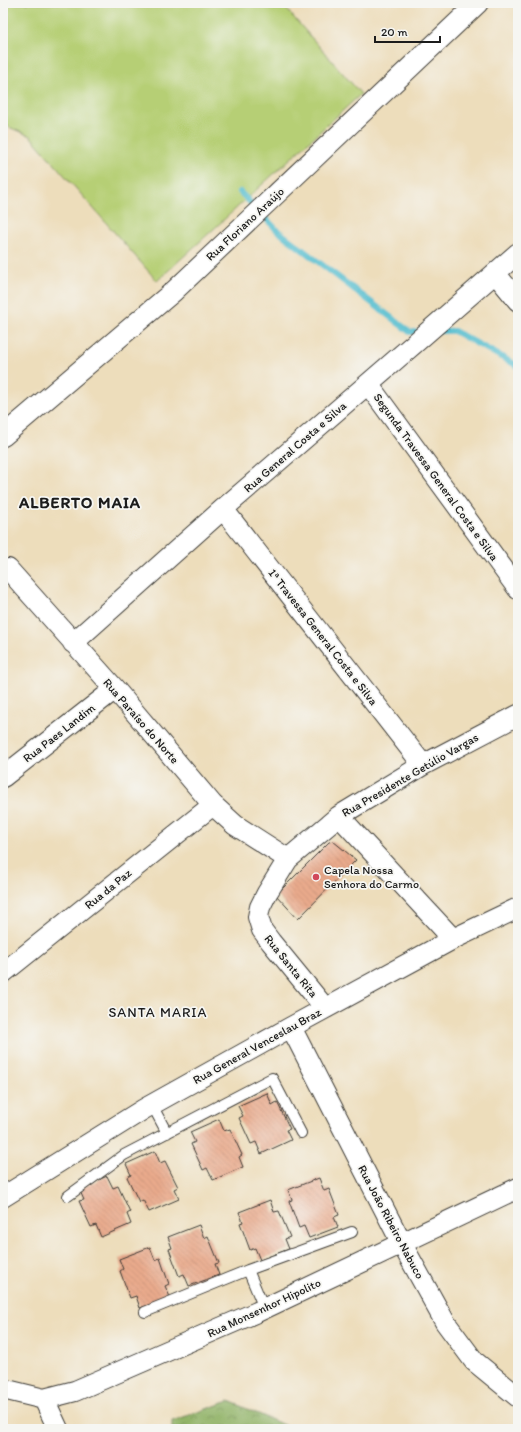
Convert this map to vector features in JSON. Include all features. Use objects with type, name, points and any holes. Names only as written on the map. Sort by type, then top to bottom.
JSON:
[{"type":"street","name":"Rua Floriano Araújo","points":[[3,436],[174,291],[478,3]]},
{"type":"street","name":"Rua General Costa e Silva","points":[[73,643],[222,509],[444,319],[518,253]]},
{"type":"street","points":[[495,273],[518,301]]},
{"type":"street","name":"Segunda Travessa General Costa e Silva","points":[[368,384],[518,589]]},
{"type":"street","name":"1ª Travessa General Costa e Silva","points":[[222,509],[423,764]]},
{"type":"street","name":"Rua Paraíso do Norte","points":[[8,569],[115,689],[213,805],[235,824],[288,859]]},
{"type":"street","name":"Rua Paes Landim","points":[[3,777],[115,689]]},
{"type":"street","name":"Rua Presidente Getúlio Vargas","points":[[288,859],[306,842],[339,816],[423,764],[518,715]]},
{"type":"street","name":"Rua da Paz","points":[[3,973],[213,805]]},
{"type":"street","points":[[339,816],[453,939]]},
{"type":"street","name":"Rua Santa Rita","points":[[288,859],[267,893],[260,907],[258,917],[262,930],[325,1008]]},
{"type":"street","name":"Rua General Venceslau Braz","points":[[3,1196],[152,1105],[325,1008],[453,939],[518,908]]},
{"type":"street","name":"Rua João Ribeiro Nabuco","points":[[292,1027],[402,1244],[445,1322],[474,1361],[518,1397]]},
{"type":"street","name":"Rua Monsenhor Hipolito","points":[[3,1389],[44,1399],[75,1391],[264,1308],[518,1188]]},
{"type":"street","points":[[44,1399],[58,1429]]},
{"type":"lane","points":[[68,1196],[124,1155],[272,1078],[301,1133]]},
{"type":"lane","points":[[152,1105],[167,1133]]},
{"type":"lane","points":[[145,1312],[248,1270],[352,1232]]},
{"type":"lane","points":[[248,1270],[264,1308]]},
{"type":"green space","points":[[3,3],[281,3],[361,94],[157,281],[30,136],[4,125]]},
{"type":"green space","points":[[229,1401],[293,1429],[172,1429],[172,1421]]},
{"type":"building","name":"Capela Nossa Senhora do Carmo","points":[[333,841],[356,860],[298,919],[276,895],[329,842]]},
{"type":"building","points":[[267,1093],[272,1105],[277,1102],[290,1129],[286,1130],[291,1140],[261,1154],[256,1142],[251,1144],[239,1118],[243,1116],[238,1106]]},
{"type":"building","points":[[219,1119],[224,1131],[230,1129],[242,1155],[239,1157],[243,1167],[213,1180],[207,1168],[203,1170],[191,1144],[195,1142],[190,1132]]},
{"type":"building","points":[[155,1151],[160,1163],[165,1161],[178,1187],[174,1189],[179,1199],[149,1212],[143,1200],[139,1202],[127,1177],[131,1175],[126,1164]]},
{"type":"building","points":[[107,1176],[113,1188],[118,1186],[130,1212],[127,1214],[131,1224],[101,1237],[96,1225],[91,1227],[79,1201],[84,1200],[79,1189]]},
{"type":"building","points":[[319,1178],[324,1191],[329,1189],[339,1215],[334,1217],[338,1227],[309,1238],[304,1226],[299,1228],[289,1201],[292,1200],[288,1190]]},
{"type":"building","points":[[270,1200],[274,1212],[279,1211],[290,1237],[285,1239],[289,1249],[260,1260],[255,1248],[250,1250],[240,1223],[243,1222],[239,1212]]},
{"type":"building","points":[[199,1225],[204,1238],[208,1236],[219,1263],[215,1264],[219,1275],[189,1286],[184,1274],[179,1276],[169,1249],[172,1248],[168,1237]]},
{"type":"building","points":[[150,1247],[155,1260],[160,1258],[169,1284],[165,1286],[170,1297],[140,1308],[136,1296],[130,1298],[120,1271],[123,1269],[119,1259]]},
{"type":"waterway","points":[[240,192],[278,231],[410,332],[420,332]]},
{"type":"waterway","points":[[437,331],[454,331],[518,366]]},
{"type":"place","name":"Capela Nossa Senhora do Carmo","points":[[316,877]]},
{"type":"district","name":"ALBERTO MAIA","points":[[80,502]]},
{"type":"district","name":"SANTA MARIA","points":[[158,1012]]}]
